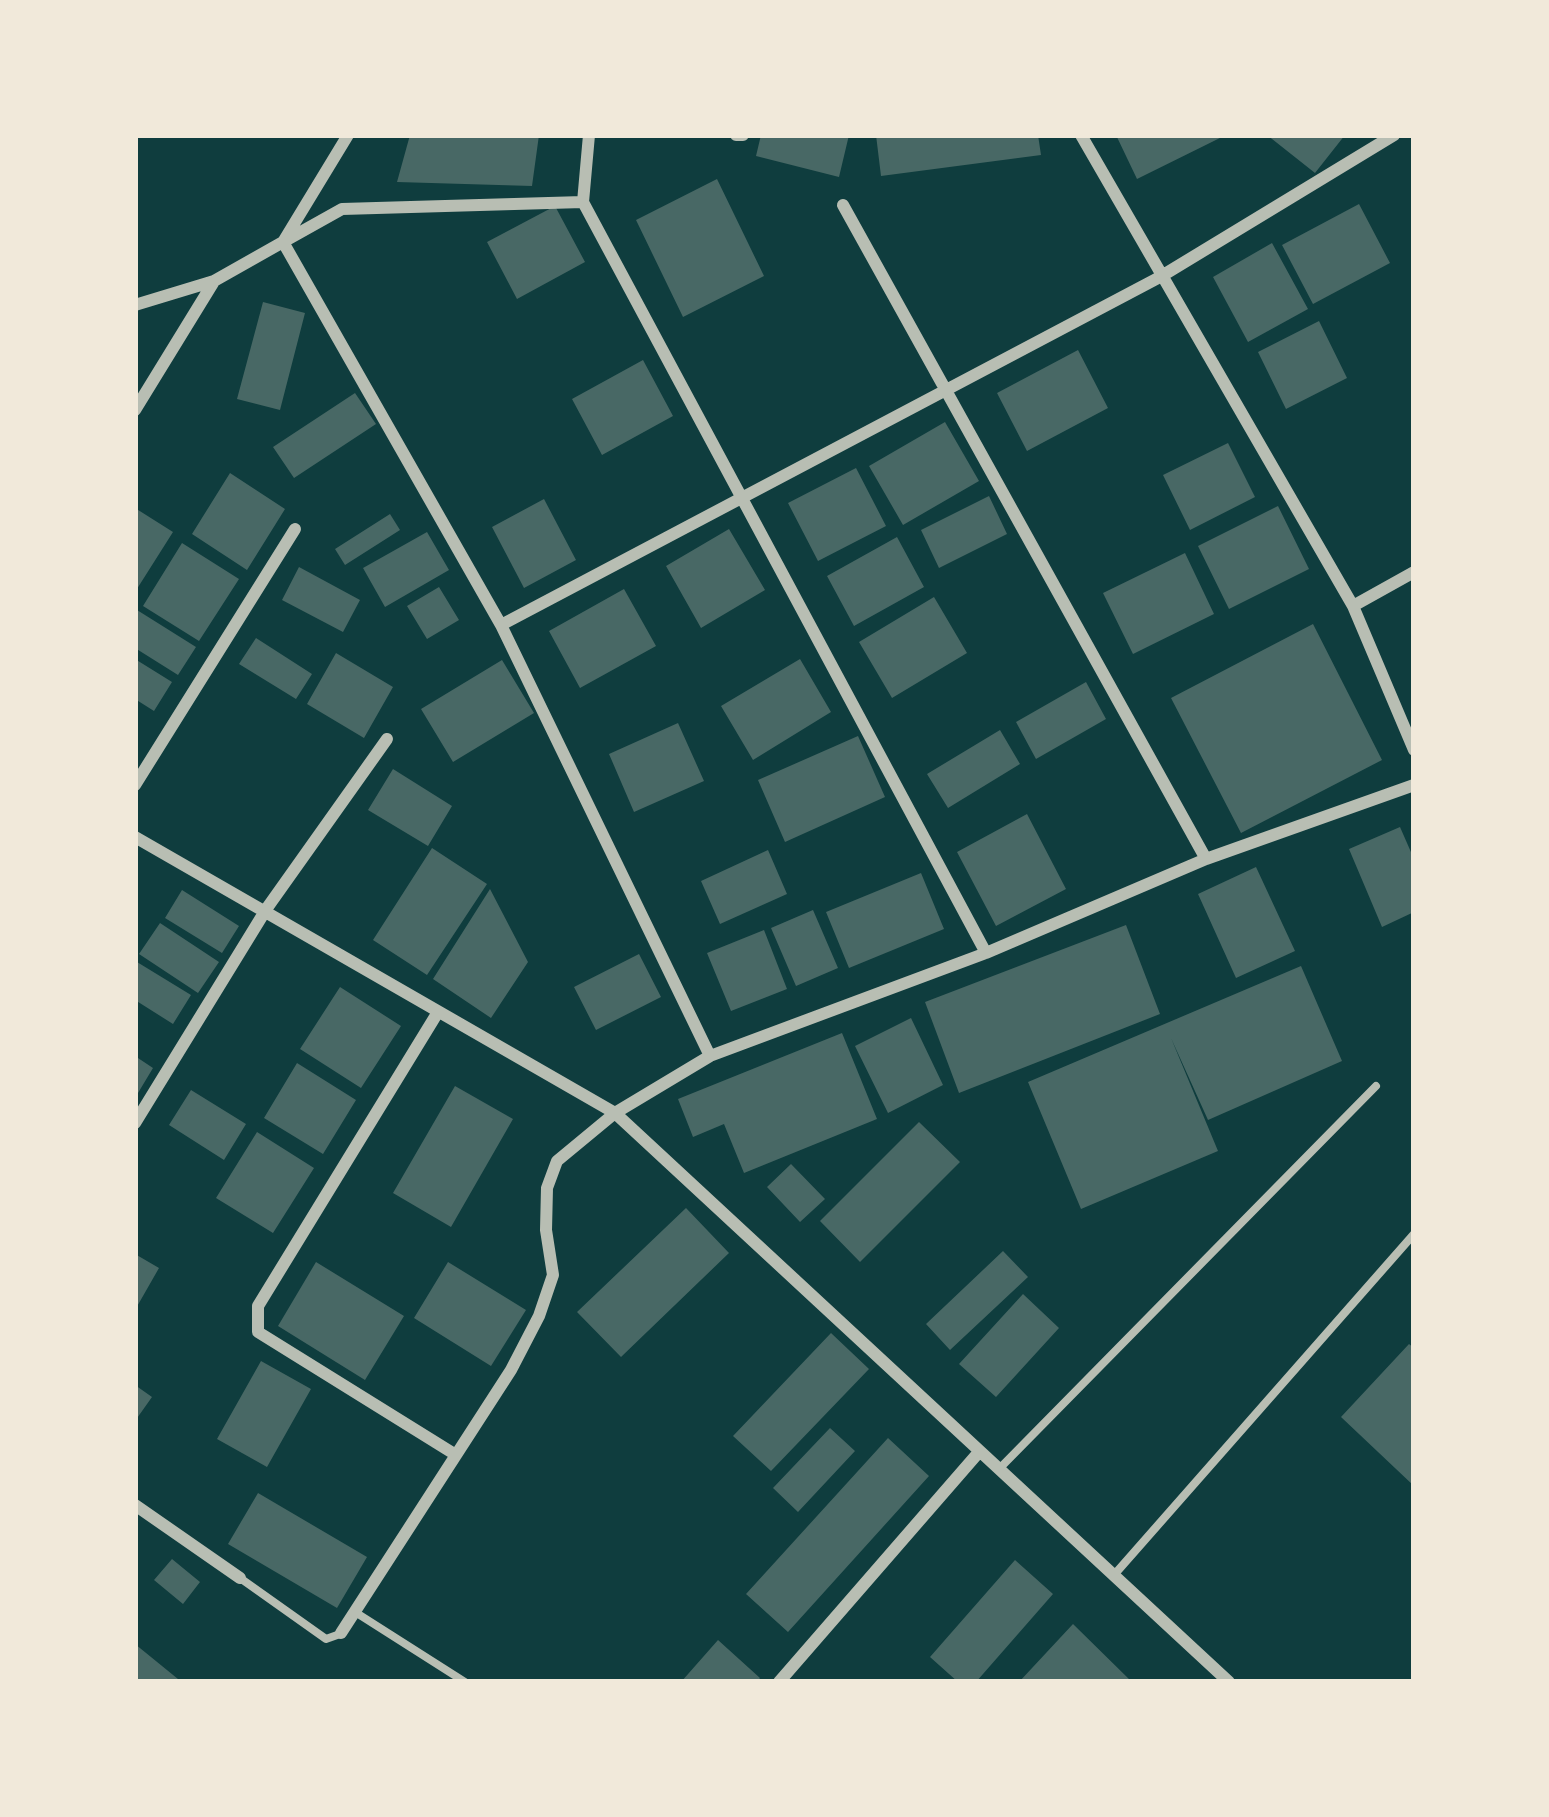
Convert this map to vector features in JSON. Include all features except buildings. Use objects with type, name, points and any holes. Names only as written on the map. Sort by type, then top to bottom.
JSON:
[{"type":"street","points":[[283,242],[348,135]]},
{"type":"street","points":[[590,135],[583,202],[986,953]]},
{"type":"street","points":[[1081,135],[1353,606],[1414,750]]},
{"type":"street","points":[[501,626],[1160,277],[1394,135]]},
{"type":"street","points":[[135,305],[214,281],[342,209],[583,202]]},
{"type":"street","points":[[843,205],[1206,859]]},
{"type":"street","points":[[283,242],[501,626],[710,1056]]},
{"type":"street","points":[[135,410],[214,281]]},
{"type":"street","points":[[135,784],[295,530]]},
{"type":"street","points":[[1353,606],[1414,572]]},
{"type":"street","points":[[135,1123],[267,908],[387,739]]},
{"type":"street","points":[[341,1633],[456,1456],[539,1316],[553,1275],[546,1209],[557,1161],[615,1113],[710,1056],[986,953],[1206,859],[1414,785]]},
{"type":"street","points":[[135,837],[267,908],[615,1113],[1229,1682]]},
{"type":"street","points":[[438,1012],[257,1306],[258,1332],[456,1456]]},
{"type":"street","points":[[779,1682],[979,1452]]},
{"type":"street","points":[[135,1505],[240,1578]]},
{"type":"lane","points":[[998,1470],[1376,1086]]},
{"type":"lane","points":[[1113,1576],[1414,1234]]},
{"type":"lane","points":[[240,1578],[326,1640],[341,1633]]},
{"type":"lane","points":[[355,1612],[465,1682]]}]
